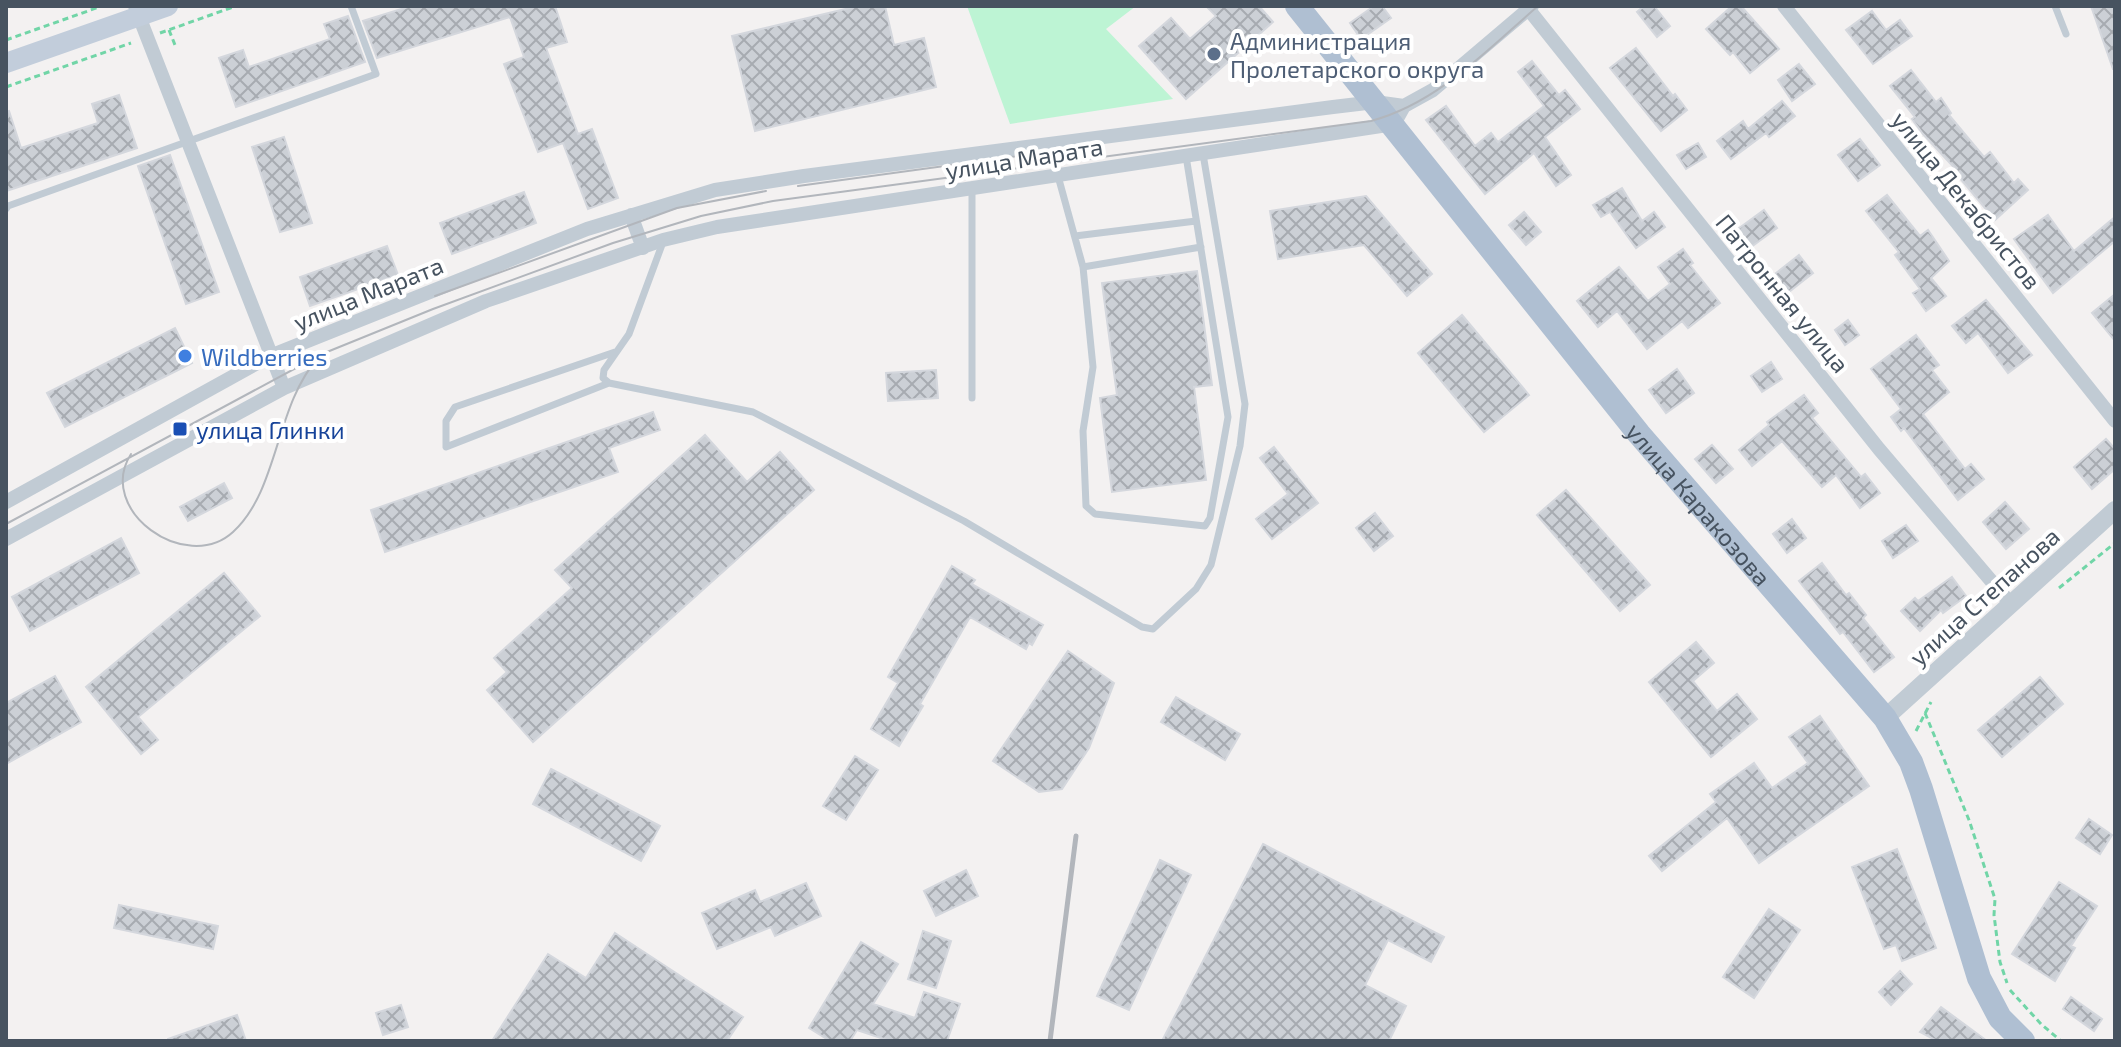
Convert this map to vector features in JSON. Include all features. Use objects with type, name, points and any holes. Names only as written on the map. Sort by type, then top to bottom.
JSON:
[{"type":"main road","points":[[6,63],[137,11],[168,6]]},
{"type":"main road","name":"улица Каракозова","points":[[1297,6],[1375,102],[1399,115],[1639,434],[1885,718],[1911,762],[1921,789],[1979,978],[2000,1018],[2023,1041]]},
{"type":"street","name":"улица Декабристов","points":[[1784,6],[2115,421]]},
{"type":"street","name":"улица Марата","points":[[6,539],[284,388],[486,301],[663,240],[717,227],[1203,154],[1399,115],[1433,90],[1529,7]]},
{"type":"street","name":"Патронная улица","points":[[1529,7],[1879,449],[2010,603]]},
{"type":"street","points":[[137,11],[284,388]]},
{"type":"street","name":"улица Марата","points":[[6,502],[270,356],[587,229],[715,190],[1375,102]]},
{"type":"street","points":[[631,215],[643,248]]},
{"type":"street","name":"улица Степанова","points":[[1885,718],[2115,510]]},
{"type":"lane","points":[[6,209],[376,74],[351,6]]},
{"type":"lane","points":[[2055,6],[2066,34]]},
{"type":"lane","points":[[663,240],[629,334],[604,370],[603,378],[609,383],[753,412],[964,521],[1142,627],[1153,629],[1196,589],[1211,565],[1240,446],[1245,404],[1203,154]]},
{"type":"lane","points":[[1058,176],[1083,267],[1093,367],[1083,431],[1086,506],[1095,514],[1205,526],[1210,518],[1228,417],[1186,156]]},
{"type":"lane","points":[[972,189],[972,398]]},
{"type":"lane","points":[[1075,236],[1196,221]]},
{"type":"lane","points":[[1083,267],[1201,247]]},
{"type":"lane","points":[[609,383],[446,447],[446,421],[455,407],[617,351]]},
{"type":"path","points":[[6,40],[102,6]]},
{"type":"path","points":[[6,87],[236,6]]},
{"type":"path","points":[[1914,734],[1925,713],[1969,820],[1995,899],[2000,962],[2009,989],[2061,1041]]},
{"type":"green space","points":[[967,6],[1136,6],[1106,29],[1173,99],[1010,124]]},
{"type":"building","points":[[411,6],[555,6],[567,42],[546,48],[578,134],[592,129],[618,198],[588,209],[563,143],[538,152],[504,64],[524,57],[510,17],[377,58],[363,21]]},
{"type":"building","points":[[858,6],[885,6],[894,45],[924,38],[936,87],[755,131],[732,36]]},
{"type":"building","points":[[1206,6],[1259,6],[1273,22],[1186,99],[1139,46],[1171,18],[1190,39],[1216,16]]},
{"type":"building","points":[[1374,6],[1382,6],[1391,18],[1361,39],[1350,23]]},
{"type":"building","points":[[1644,6],[1654,6],[1670,26],[1657,37],[1637,12]]},
{"type":"building","points":[[1732,6],[1741,6],[1779,49],[1750,73],[1733,52],[1730,55],[1706,29]]},
{"type":"building","points":[[2091,6],[2115,6],[2115,69],[2113,69]]},
{"type":"building","points":[[1872,11],[1886,30],[1900,20],[1912,36],[1873,64],[1846,30]]},
{"type":"building","points":[[348,16],[365,62],[236,107],[219,58],[243,50],[249,67],[330,39],[324,24]]},
{"type":"building","points":[[1636,48],[1687,110],[1661,131],[1610,68]]},
{"type":"building","points":[[1532,61],[1559,95],[1565,90],[1580,109],[1545,137],[1571,175],[1556,186],[1534,153],[1485,194],[1426,120],[1446,106],[1475,146],[1491,133],[1498,142],[1544,106],[1518,72]]},
{"type":"building","points":[[1799,64],[1815,84],[1792,101],[1778,80]]},
{"type":"building","points":[[1911,70],[1936,102],[1941,98],[1951,113],[1949,115],[1984,157],[1990,152],[2014,183],[2018,179],[2028,190],[1995,220],[1959,177],[1961,175],[1923,134],[1912,119],[1915,117],[1890,86]]},
{"type":"building","points":[[119,95],[137,148],[6,191],[6,112],[9,111],[21,148],[98,123],[92,104]]},
{"type":"building","points":[[1782,101],[1795,116],[1769,137],[1766,133],[1731,159],[1717,141],[1743,121],[1748,129]]},
{"type":"building","points":[[284,137],[312,223],[280,232],[252,147]]},
{"type":"building","points":[[1860,139],[1880,165],[1858,181],[1838,155]]},
{"type":"building","points":[[1698,143],[1706,157],[1686,169],[1677,155]]},
{"type":"building","points":[[170,155],[219,292],[186,304],[138,166]]},
{"type":"building","points":[[1622,188],[1642,221],[1654,212],[1665,227],[1636,248],[1610,212],[1601,217],[1593,205]]},
{"type":"building","points":[[524,192],[536,223],[452,254],[440,223]]},
{"type":"building","points":[[1887,195],[1920,236],[1928,230],[1949,261],[1931,278],[1946,296],[1926,311],[1913,293],[1920,289],[1895,255],[1899,252],[1866,211]]},
{"type":"building","points":[[1366,196],[1432,274],[1407,296],[1364,245],[1278,259],[1270,211]]},
{"type":"building","points":[[1764,210],[1777,228],[1751,247],[1738,229]]},
{"type":"building","points":[[1524,212],[1541,232],[1526,245],[1509,225]]},
{"type":"building","points":[[2048,215],[2074,251],[2115,217],[2115,241],[2053,293],[2014,239]]},
{"type":"building","points":[[387,246],[398,275],[310,306],[300,277]]},
{"type":"building","points":[[1683,249],[1693,263],[1690,265],[1720,303],[1688,328],[1682,321],[1647,349],[1617,311],[1598,327],[1577,301],[1619,267],[1648,301],[1670,284],[1658,267]]},
{"type":"building","points":[[1799,255],[1813,273],[1785,295],[1771,277]]},
{"type":"building","points":[[1197,271],[1212,385],[1194,387],[1206,480],[1112,492],[1100,398],[1117,395],[1102,283]]},
{"type":"building","points":[[2115,294],[2115,341],[2092,313]]},
{"type":"building","points":[[1986,300],[2032,355],[2008,373],[1978,333],[1966,343],[1952,326]]},
{"type":"building","points":[[1462,315],[1529,395],[1484,432],[1418,353]]},
{"type":"building","points":[[1848,320],[1859,335],[1845,345],[1835,330]]},
{"type":"building","points":[[175,328],[192,363],[65,427],[47,393]]},
{"type":"building","points":[[1916,335],[1939,365],[1932,370],[1949,392],[1923,414],[1965,469],[1971,464],[1984,479],[1958,500],[1904,428],[1901,431],[1891,417],[1901,409],[1871,369]]},
{"type":"building","points":[[1771,362],[1782,379],[1762,392],[1751,376]]},
{"type":"building","points":[[1677,369],[1694,393],[1666,413],[1649,390]]},
{"type":"building","points":[[936,370],[938,398],[888,401],[886,373]]},
{"type":"building","points":[[1804,395],[1818,413],[1812,418],[1861,477],[1865,474],[1880,493],[1860,508],[1836,475],[1822,487],[1782,441],[1752,466],[1739,450],[1769,425],[1767,422]]},
{"type":"building","points":[[653,412],[660,430],[609,448],[618,472],[385,552],[371,510]]},
{"type":"building","points":[[705,435],[747,482],[780,452],[814,490],[533,742],[487,690],[507,672],[494,658],[572,588],[555,570]]},
{"type":"building","points":[[2106,439],[2115,449],[2115,469],[2092,489],[2074,467]]},
{"type":"building","points":[[1712,445],[1733,469],[1716,483],[1695,459]]},
{"type":"building","points":[[1274,447],[1318,503],[1272,539],[1256,519],[1288,494],[1260,458]]},
{"type":"building","points":[[224,483],[232,498],[188,521],[180,507]]},
{"type":"building","points":[[1566,490],[1650,585],[1620,611],[1537,515]]},
{"type":"building","points":[[2005,502],[2029,529],[2006,549],[1983,522]]},
{"type":"building","points":[[1375,513],[1393,536],[1374,551],[1356,528]]},
{"type":"building","points":[[1792,519],[1806,538],[1787,553],[1773,534]]},
{"type":"building","points":[[1906,525],[1918,541],[1893,558],[1882,541]]},
{"type":"building","points":[[121,538],[139,573],[30,631],[12,597]]},
{"type":"building","points":[[1822,563],[1866,615],[1863,618],[1894,657],[1874,672],[1799,581]]},
{"type":"building","points":[[952,566],[975,580],[972,584],[1043,625],[1032,645],[1029,643],[1026,649],[970,617],[899,746],[871,729],[898,683],[888,677]]},
{"type":"building","points":[[224,573],[260,616],[138,717],[158,740],[141,754],[86,687]]},
{"type":"building","points":[[1952,577],[1966,596],[1943,613],[1941,610],[1920,631],[1901,611],[1915,598],[1918,601]]},
{"type":"building","points":[[1696,642],[1714,663],[1693,681],[1717,711],[1737,694],[1757,719],[1711,757],[1649,682]]},
{"type":"building","points":[[1068,651],[1114,683],[1089,748],[1062,789],[1039,792],[993,761]]},
{"type":"building","points":[[55,676],[81,722],[6,764],[6,703]]},
{"type":"building","points":[[2040,677],[2063,704],[2002,757],[1978,730]]},
{"type":"building","points":[[1176,697],[1240,734],[1225,760],[1161,722]]},
{"type":"building","points":[[1820,716],[1869,786],[1759,863],[1727,818],[1662,871],[1649,856],[1716,802],[1710,794],[1754,763],[1772,788],[1808,763],[1789,737]]},
{"type":"building","points":[[855,756],[878,770],[846,820],[823,806]]},
{"type":"building","points":[[551,769],[660,826],[641,861],[533,804]]},
{"type":"building","points":[[2089,819],[2112,835],[2100,854],[2076,838]]},
{"type":"building","points":[[1263,844],[1444,937],[1431,962],[1388,940],[1365,985],[1406,1006],[1389,1041],[1162,1041]]},
{"type":"building","points":[[1897,849],[1936,948],[1902,961],[1896,945],[1884,949],[1852,867]]},
{"type":"building","points":[[1160,860],[1191,875],[1129,1010],[1097,996]]},
{"type":"building","points":[[966,870],[978,896],[936,916],[924,891]]},
{"type":"building","points":[[2059,882],[2097,906],[2071,946],[2075,948],[2055,981],[2012,954]]},
{"type":"building","points":[[806,883],[821,916],[775,936],[771,927],[717,949],[702,913],[755,890],[760,902]]},
{"type":"building","points":[[119,905],[218,926],[213,949],[114,928]]},
{"type":"building","points":[[1769,909],[1800,930],[1754,998],[1723,977]]},
{"type":"building","points":[[923,931],[951,941],[936,988],[908,979]]},
{"type":"building","points":[[615,933],[743,1017],[727,1041],[492,1041],[548,954],[586,978]]},
{"type":"building","points":[[861,942],[898,964],[873,1004],[915,1018],[924,992],[960,1004],[947,1041],[890,1041],[857,1030],[850,1041],[830,1041],[809,1028]]},
{"type":"building","points":[[1900,971],[1912,984],[1891,1005],[1879,992]]},
{"type":"building","points":[[2071,997],[2102,1019],[2094,1031],[2063,1009]]},
{"type":"building","points":[[401,1005],[408,1027],[383,1035],[376,1013]]},
{"type":"building","points":[[1941,1007],[1987,1041],[1937,1041],[1920,1032]]},
{"type":"building","points":[[237,1015],[246,1041],[168,1041],[168,1039]]},
{"type":"tram line","points":[[6,524],[322,354],[433,309],[613,243],[701,216],[773,201],[1371,121],[1395,113],[1440,88],[1538,6]]},
{"type":"tram line","points":[[798,186],[1047,152]]},
{"type":"tram line","points":[[435,296],[677,208],[766,191]]},
{"type":"tram line","points":[[131,454],[123,475],[125,496],[135,515],[151,530],[171,541],[192,546],[214,543],[233,532],[260,494],[293,400],[318,358]]},
{"type":"railway","points":[[1050,1041],[1076,836]]},
{"type":"place","name":"Администрация Пролетарского округа","points":[[1214,54]]},
{"type":"place","name":"Wildberries","points":[[185,356]]},
{"type":"place","name":"улица Глинки","points":[[180,429]]}]
